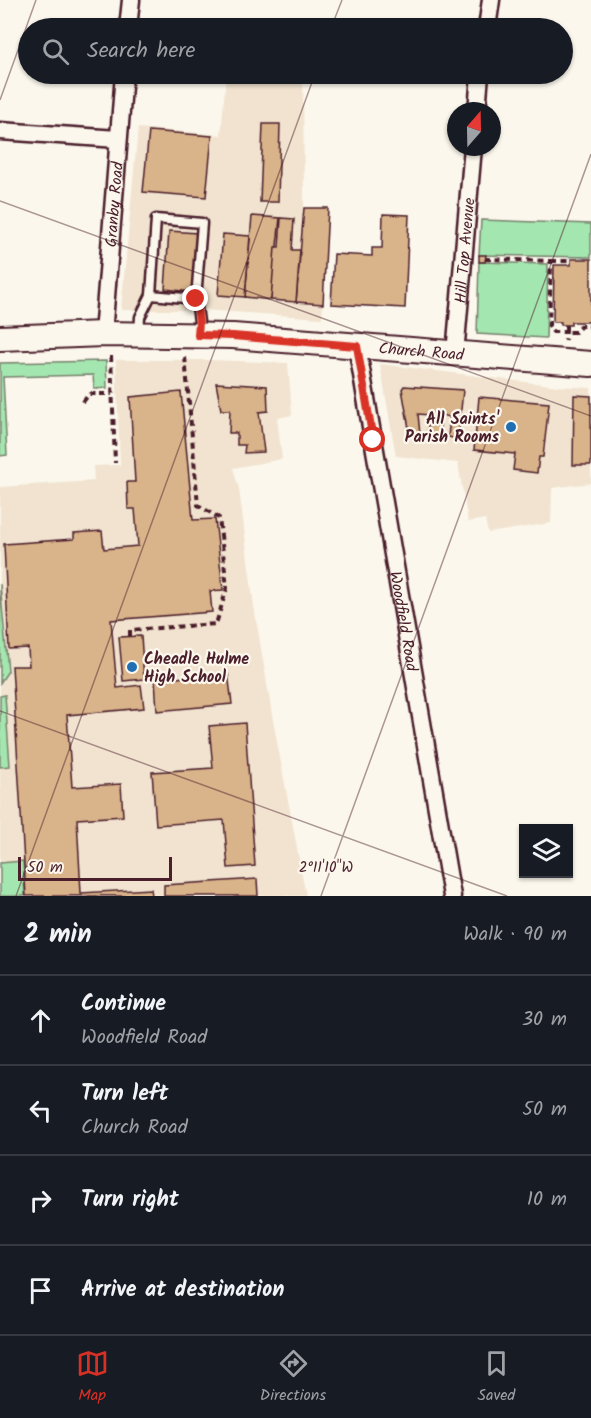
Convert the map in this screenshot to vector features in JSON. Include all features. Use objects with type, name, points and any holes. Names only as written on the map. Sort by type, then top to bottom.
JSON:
[{"type":"main road","name":"Church Road","points":[[0,338],[107,334],[233,336],[591,364]]},
{"type":"street","points":[[129,18],[131,0]]},
{"type":"street","points":[[488,18],[491,0]]},
{"type":"street","name":"Granby Road","points":[[107,334],[123,84]]},
{"type":"street","points":[[478,102],[479,84]]},
{"type":"street","points":[[0,131],[118,139]]},
{"type":"street","name":"Hill Top Avenue","points":[[455,354],[472,156]]},
{"type":"street","name":"Woodfield Road","points":[[357,346],[452,896]]},
{"type":"lane","points":[[139,334],[140,317],[151,295],[156,219],[202,223],[196,299],[199,322],[191,335]]},
{"type":"lane","points":[[151,295],[196,299]]},
{"type":"path","points":[[485,259],[571,261]]},
{"type":"path","points":[[551,261],[549,326],[553,332],[575,332],[581,326],[591,326]]},
{"type":"path","points":[[565,362],[566,325]]},
{"type":"path","points":[[107,334],[115,463]]},
{"type":"path","points":[[130,636],[130,630],[216,624],[227,588],[219,518],[198,505],[191,335]]},
{"type":"path","points":[[83,402],[89,394],[112,394]]},
{"type":"shaded area","points":[[225,84],[303,84],[304,207],[328,208],[322,318],[201,310],[121,310],[138,128],[221,135]]},
{"type":"shaded area","name":"Cheadle Hulme High School","points":[[116,360],[288,363],[292,415],[277,418],[282,459],[233,468],[239,489],[254,607],[274,726],[306,896],[0,896],[0,487],[94,481],[93,466],[120,465]]},
{"type":"shaded area","points":[[380,364],[591,388],[591,483],[552,488],[551,523],[488,533],[485,519],[468,522],[458,463],[396,456]]},
{"type":"green space","points":[[481,220],[591,224],[591,257],[479,255]]},
{"type":"green space","points":[[479,262],[548,264],[546,338],[477,334]]},
{"type":"green space","points":[[106,361],[107,388],[94,389],[93,375],[3,377],[7,455],[0,456],[0,363]]},
{"type":"green space","points":[[0,584],[8,671],[0,683]]},
{"type":"green space","points":[[5,695],[10,766],[0,767],[0,696]]},
{"type":"green space","points":[[23,861],[25,896],[0,896],[0,863]]},
{"type":"building","points":[[263,124],[280,124],[278,202],[260,202]]},
{"type":"building","points":[[149,131],[212,136],[206,197],[143,192]]},
{"type":"building","points":[[304,208],[328,208],[323,304],[296,302]]},
{"type":"building","points":[[383,214],[409,215],[405,308],[331,304],[334,254],[372,256],[372,248],[382,248]]},
{"type":"building","points":[[252,216],[280,218],[271,300],[245,297]]},
{"type":"building","points":[[281,218],[294,219],[292,250],[300,250],[296,302],[271,300],[275,247],[279,247]]},
{"type":"building","points":[[169,231],[197,233],[192,292],[165,289]]},
{"type":"building","points":[[223,234],[250,236],[245,297],[218,295]]},
{"type":"building","points":[[479,255],[486,255],[485,262],[479,262]]},
{"type":"building","points":[[571,259],[591,259],[591,322],[571,322],[571,325],[561,325],[561,322],[553,322],[554,265],[571,265]]},
{"type":"building","points":[[216,383],[267,386],[268,411],[259,412],[264,452],[244,453],[245,445],[237,445],[237,433],[229,433],[230,410],[221,410]]},
{"type":"building","points":[[404,386],[463,390],[458,439],[448,437],[450,417],[441,415],[439,436],[427,435],[429,415],[418,414],[420,435],[410,434],[402,389]]},
{"type":"building","points":[[181,392],[193,520],[215,519],[223,590],[210,591],[212,612],[111,620],[117,688],[141,685],[144,708],[67,715],[72,787],[121,784],[123,816],[77,819],[81,893],[151,889],[152,896],[26,896],[12,666],[29,666],[28,648],[9,649],[4,544],[74,539],[74,533],[102,531],[104,549],[138,546],[135,509],[128,509],[127,482],[135,482],[130,397]]},
{"type":"building","points":[[574,395],[591,396],[591,465],[573,465]]},
{"type":"building","name":"All Saints' Parish Rooms","points":[[479,397],[549,403],[543,457],[539,457],[537,473],[513,470],[515,454],[474,450]]},
{"type":"building","points":[[141,636],[144,679],[123,681],[119,637]]},
{"type":"building","points":[[228,673],[232,704],[157,711],[155,680]]},
{"type":"building","points":[[245,723],[255,866],[228,868],[224,820],[156,825],[152,772],[213,768],[209,726]]},
{"type":"building","points":[[257,879],[258,896],[164,896],[164,885]]},
{"type":"place","name":"All Saints' Parish Rooms","points":[[511,427]]},
{"type":"place","name":"Cheadle Hulme High School","points":[[132,667]]},
{"type":"route","points":[[196,299],[198,335],[357,346],[373,440]]}]
